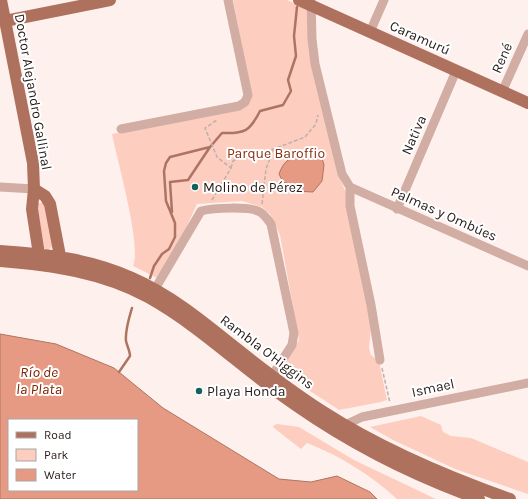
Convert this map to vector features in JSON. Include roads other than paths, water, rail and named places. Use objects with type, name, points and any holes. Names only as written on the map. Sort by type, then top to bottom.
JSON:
[{"type":"main road","name":"Doctor Alejandro Gallinal","points":[[1,0],[2,22],[33,163],[34,189],[32,208],[40,259]]},
{"type":"main road","points":[[2,22],[110,0]]},
{"type":"main road","name":"Caramurú","points":[[299,0],[311,3],[370,32],[528,103]]},
{"type":"main road","name":"Doctor Alejandro Gallinal","points":[[34,189],[45,196],[50,204],[60,256]]},
{"type":"main road","name":"Rambla O'Higgins","points":[[0,251],[40,259],[87,273],[148,297],[191,326],[292,404],[341,435],[421,476],[479,499]]},
{"type":"main road","name":"Rambla O'Higgins","points":[[0,261],[40,259],[60,256],[117,272],[155,289],[196,317],[272,376],[345,425],[419,463],[510,499]]},
{"type":"street","points":[[121,129],[239,106],[244,102],[248,95],[228,0]]},
{"type":"street","points":[[370,32],[384,0]]},
{"type":"street","points":[[311,3],[312,45],[323,98],[342,174],[350,187],[350,206],[371,305],[380,360]]},
{"type":"street","name":"René","points":[[502,92],[528,34]]},
{"type":"street","name":"Nativa","points":[[397,209],[456,71]]},
{"type":"street","points":[[0,187],[34,189]]},
{"type":"street","name":"Palmas y Ombúes","points":[[350,187],[528,266]]},
{"type":"street","points":[[155,289],[198,214],[206,210],[249,209],[261,213],[271,224],[294,333],[292,345],[272,376]]},
{"type":"street","name":"Ismael","points":[[345,425],[362,417],[528,383]]},
{"type":"water","points":[[303,154],[322,158],[324,165],[322,181],[313,192],[295,191],[292,185],[283,182],[279,174],[288,160]]},
{"type":"water","name":"Río de la Plata","points":[[0,334],[56,344],[114,368],[163,408],[279,479],[311,482],[337,476],[370,492],[377,499],[0,499]]},
{"type":"waterway","points":[[150,278],[154,266],[162,254],[169,249],[175,237],[175,223],[166,201],[164,171],[166,163],[170,157],[210,147],[222,133],[236,133],[246,130],[253,123],[260,111],[283,105],[291,91],[288,80],[296,56],[294,36],[297,7]]},
{"type":"waterway","points":[[172,212],[170,182],[188,180],[210,147]]},
{"type":"waterway","points":[[119,372],[130,356],[126,341],[126,333],[132,308]]},
{"type":"place","name":"Molino de Pérez","points":[[195,187]]},
{"type":"place","name":"Playa Honda","points":[[199,391]]},
{"type":"park label","name":"Parque Baroffio","points":[[276,153]]}]
